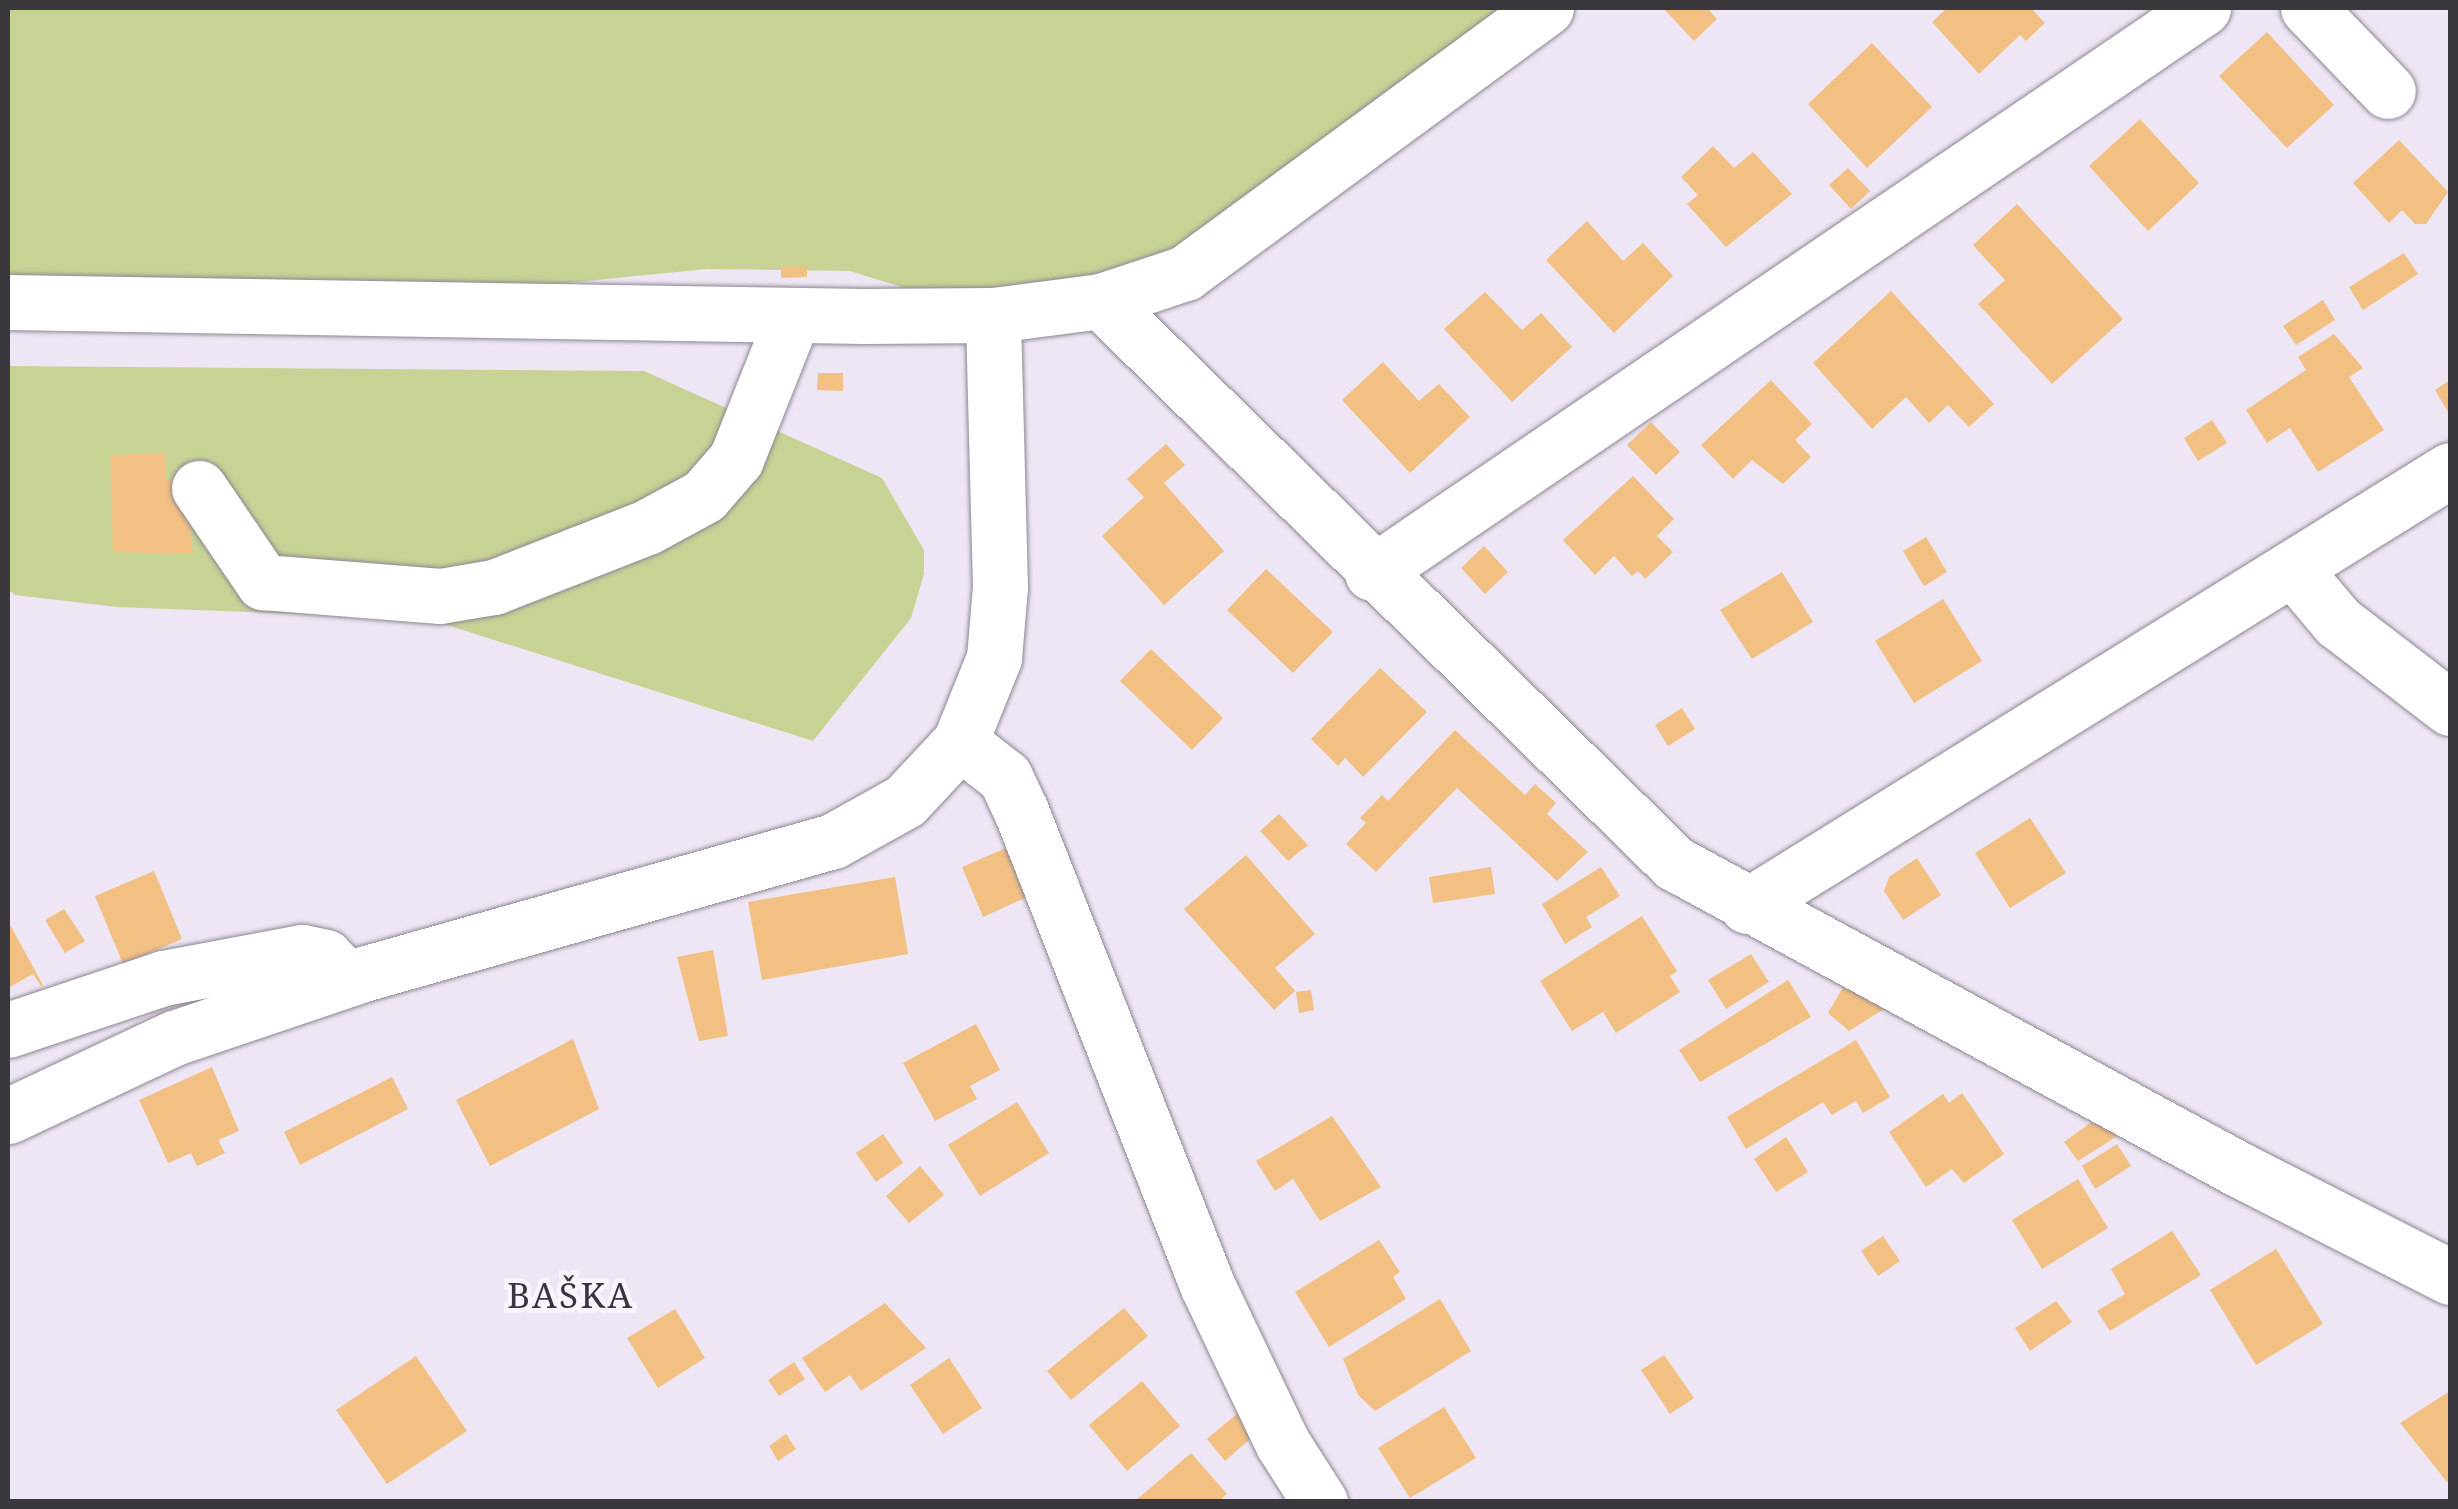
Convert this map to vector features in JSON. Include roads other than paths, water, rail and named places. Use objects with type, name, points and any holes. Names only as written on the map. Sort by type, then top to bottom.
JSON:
[{"type":"street","points":[[8,302],[792,316],[994,315],[1101,301],[1185,273],[1546,8]]},
{"type":"street","points":[[1372,573],[2203,8]]},
{"type":"street","points":[[2308,8],[2388,91]]},
{"type":"street","points":[[1101,301],[1372,573],[1674,863],[1747,906],[2450,1277]]},
{"type":"street","points":[[8,1116],[174,1038],[346,979],[833,841],[906,802],[960,742],[985,686],[998,630],[994,315]]},
{"type":"street","points":[[199,488],[263,582],[440,596],[494,587],[646,527],[704,496],[736,459],[792,316]]},
{"type":"street","points":[[1747,906],[2450,470]]},
{"type":"street","points":[[2294,570],[2338,622],[2450,708]]},
{"type":"street","points":[[960,742],[1004,777],[1021,811],[1208,1286],[1283,1444],[1320,1502]]},
{"type":"street","points":[[8,1030],[163,978],[302,952],[325,958],[346,979]]},
{"type":"district","name":"BAŠKA","points":[[571,1295]]}]
